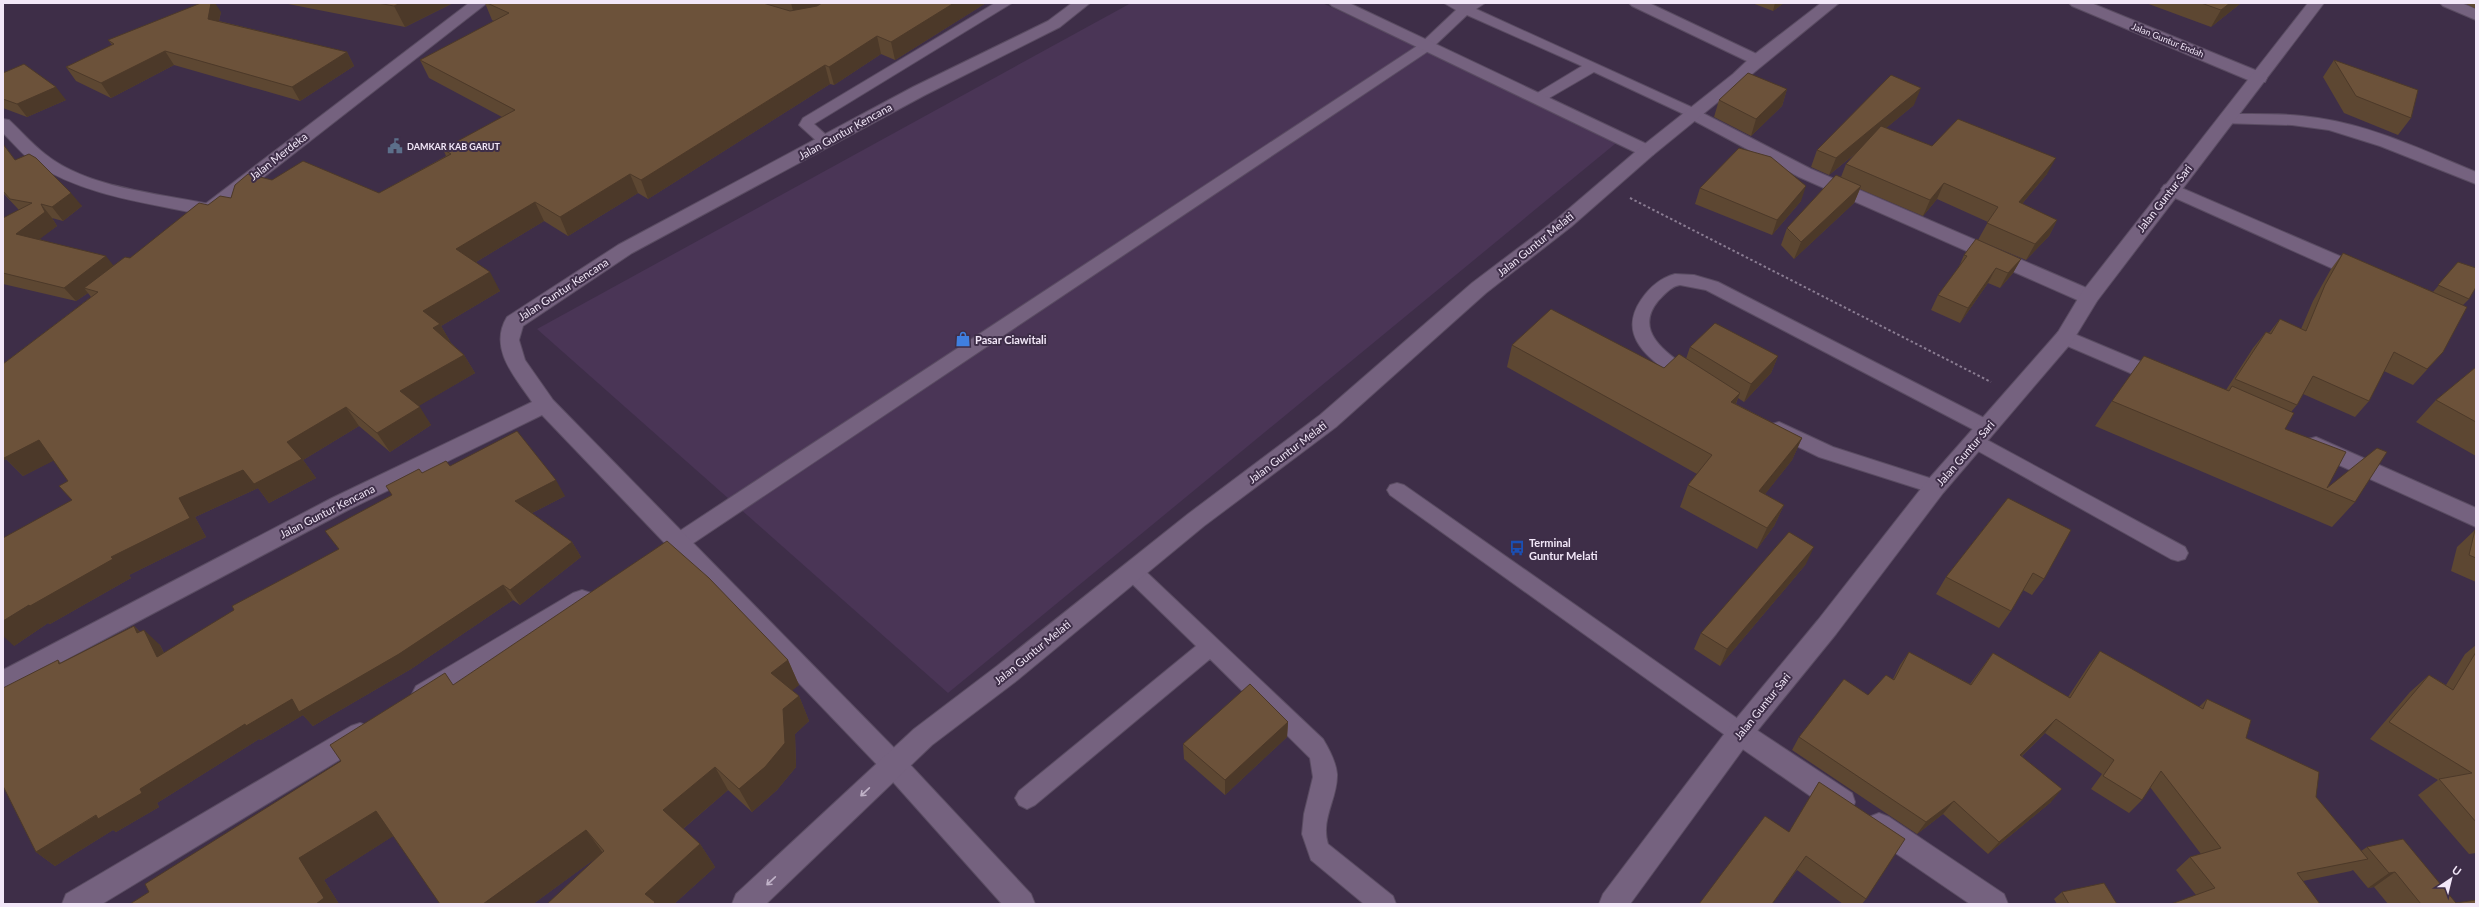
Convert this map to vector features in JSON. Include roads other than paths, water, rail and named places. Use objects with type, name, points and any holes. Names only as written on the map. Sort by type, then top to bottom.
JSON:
[{"type":"street","name":"Jalan Merdeka","points":[[190,224],[479,3]]},
{"type":"street","name":"Jalan Guntur Kencana","points":[[3,682],[288,530],[437,455],[546,405],[515,361],[509,340],[514,322],[624,249],[919,91],[1054,24],[1082,3]]},
{"type":"street","points":[[1337,3],[1425,47],[1539,98],[1647,151]]},
{"type":"street","points":[[1637,3],[1756,60]]},
{"type":"street","name":"Jalan Guntur Melati","points":[[746,904],[923,737],[1133,572],[1196,520],[1328,421],[1402,358],[1479,288],[1565,222],[1605,185],[1739,78],[1756,60],[1831,3]]},
{"type":"street","name":"Jalan Guntur Endah","points":[[2077,3],[2259,78]]},
{"type":"street","name":"Jalan Guntur Sari","points":[[1613,904],[1740,733],[1827,627],[1935,487],[2065,337],[2089,297],[2170,189],[2227,119],[2298,24],[2316,3]]},
{"type":"street","points":[[2448,3],[2476,15]]},
{"type":"street","points":[[1695,114],[1805,173],[2089,297]]},
{"type":"street","points":[[2227,119],[2299,121],[2329,125],[2420,155],[2476,178]]},
{"type":"street","points":[[3,124],[39,158],[62,172],[94,186],[209,210]]},
{"type":"street","points":[[2170,189],[2382,282]]},
{"type":"street","points":[[2065,337],[2182,388]]},
{"type":"street","points":[[546,405],[669,548],[894,765],[1021,904]]},
{"type":"street","points":[[2300,438],[2380,472],[2476,518]]},
{"type":"street","points":[[405,706],[604,587]]},
{"type":"street","points":[[76,904],[378,723]]},
{"type":"street","points":[[1740,733],[1994,904]]},
{"type":"lane","points":[[826,142],[806,125],[808,121],[1005,3]]},
{"type":"lane","points":[[669,548],[1425,47],[1464,5],[1695,114]]},
{"type":"lane","points":[[1539,98],[1593,66]]},
{"type":"lane","points":[[1702,386],[1666,361],[1640,330],[1638,322],[1641,310],[1667,284],[1674,280],[1688,280],[1712,286],[1982,434],[2178,553]]},
{"type":"lane","points":[[1766,423],[1826,452],[1935,487]]},
{"type":"lane","points":[[1397,490],[1740,733]]},
{"type":"lane","points":[[1133,572],[1315,746],[1321,757],[1325,776],[1316,806],[1314,831],[1320,852],[1384,904]]},
{"type":"lane","points":[[1027,798],[1211,646]]},
{"type":"place","name":"DAMKAR KAB GARUT","points":[[395,146]]},
{"type":"place","name":"Pasar Ciawitali","points":[[963,339]]},
{"type":"place","name":"Terminal Guntur Melati","points":[[1517,548]]}]
